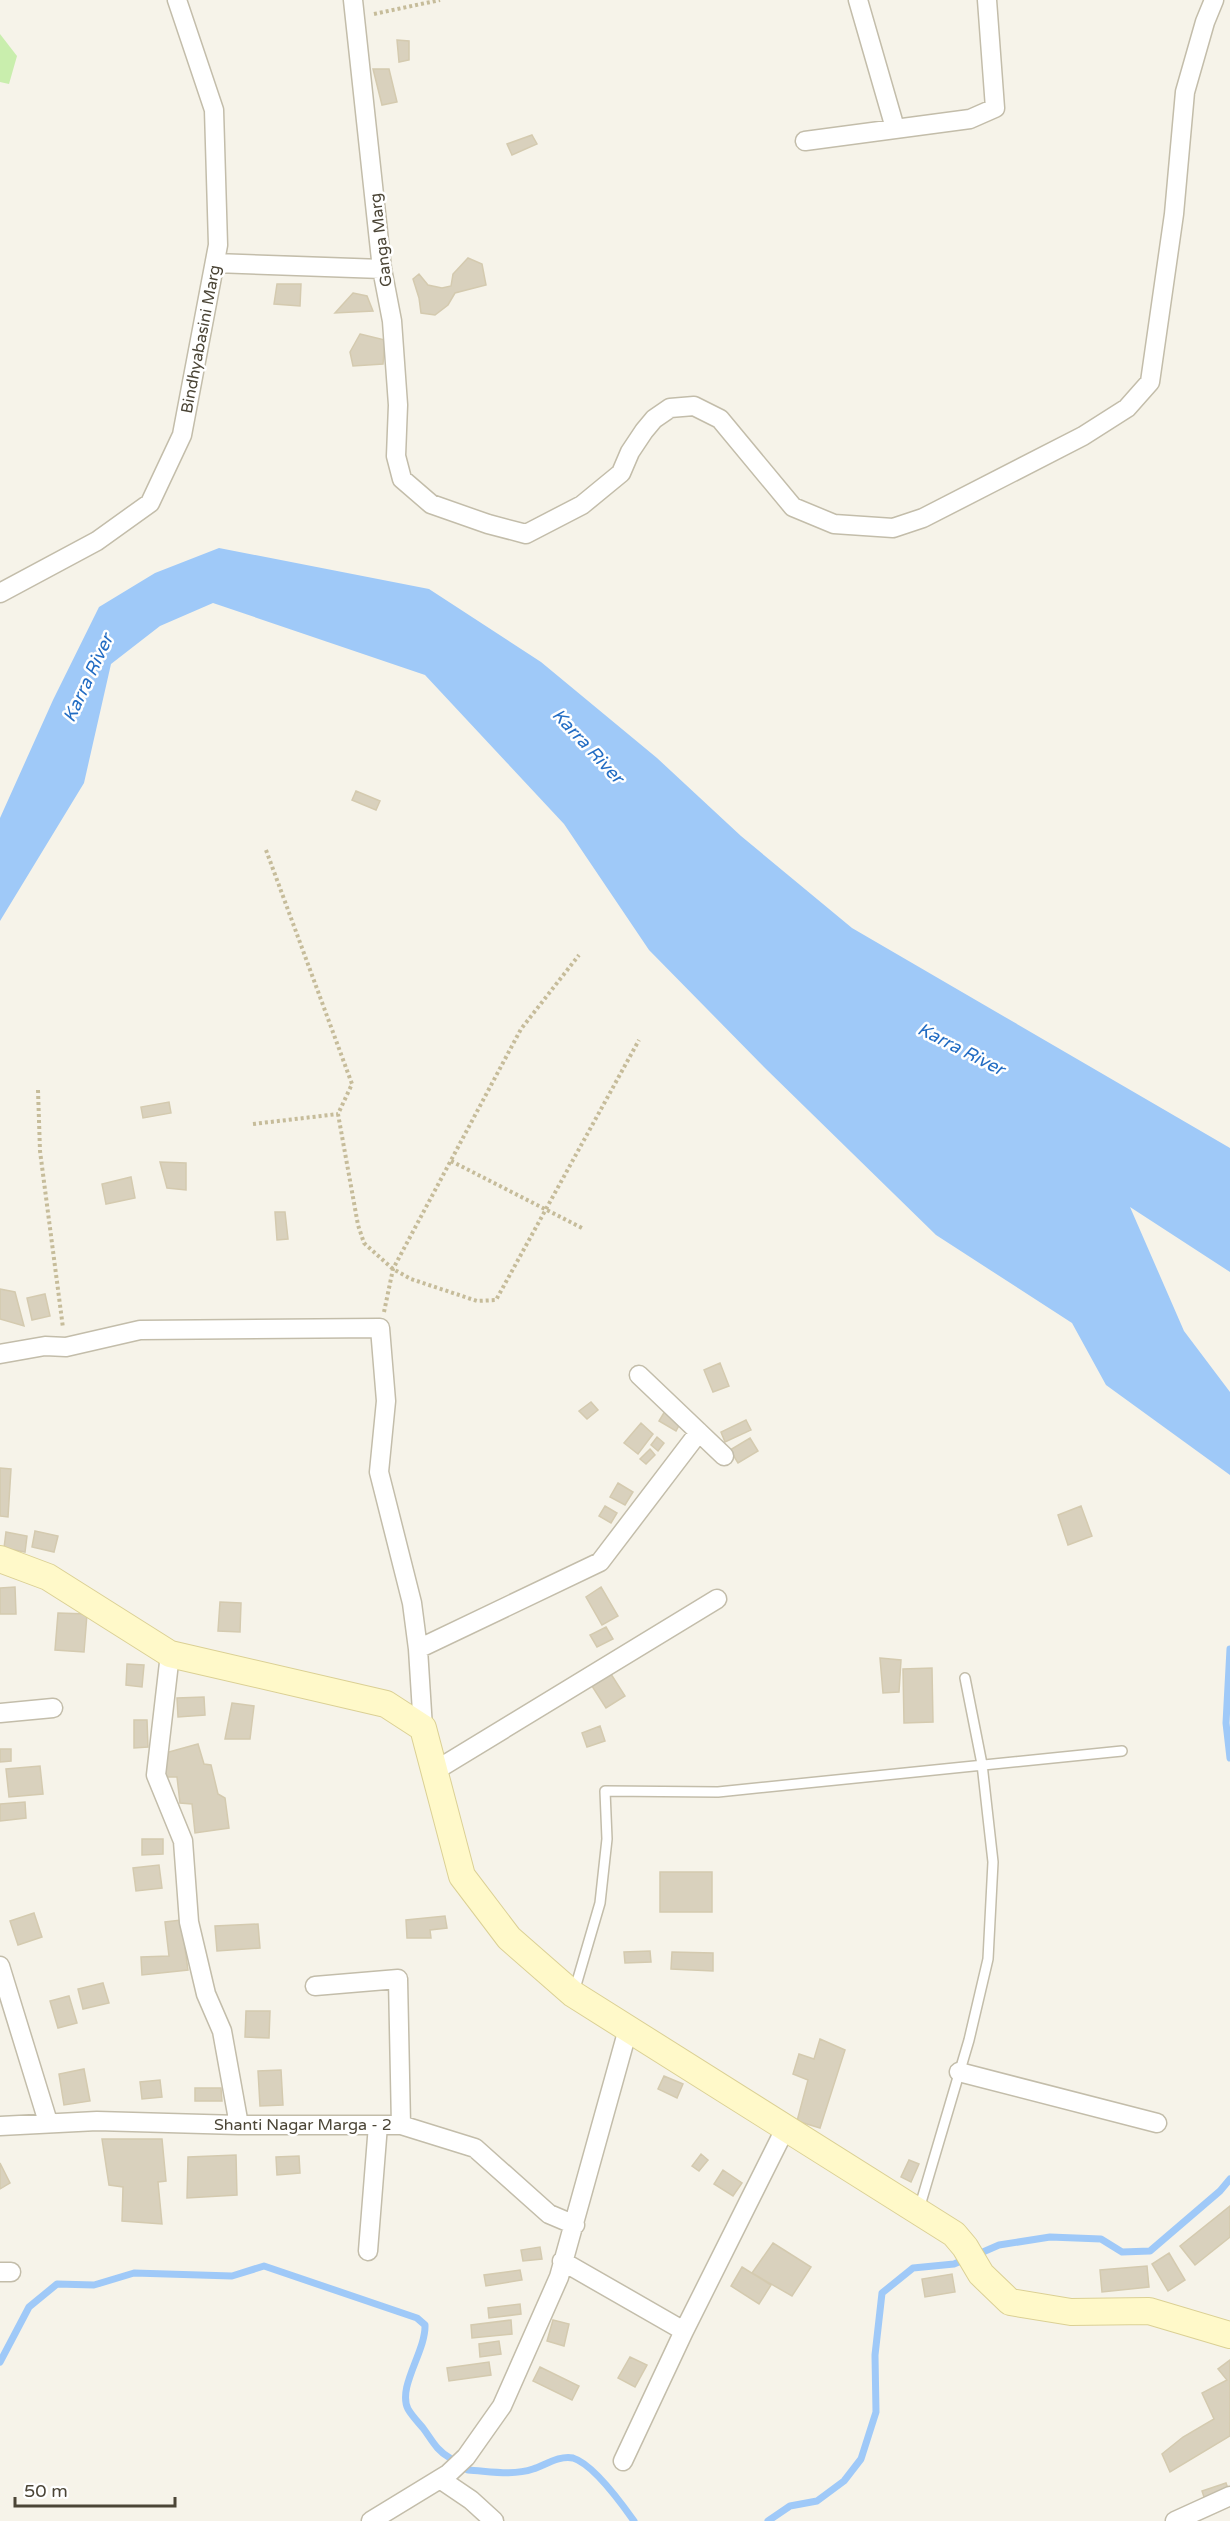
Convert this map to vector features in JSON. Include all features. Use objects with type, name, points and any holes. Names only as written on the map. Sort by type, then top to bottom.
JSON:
[{"type":"main road","points":[[0,1558],[48,1577],[170,1654],[386,1704],[423,1728],[462,1876],[509,1938],[573,1994],[954,2234],[965,2247],[981,2274],[1010,2302],[1071,2312],[1149,2311],[1230,2335]]},
{"type":"street","name":"Bindhyabasini Marg","points":[[0,592],[97,541],[150,503],[182,435],[218,245],[214,110],[177,0]]},
{"type":"street","name":"Ganga Marg","points":[[353,0],[382,269],[392,321],[398,405],[396,456],[402,479],[431,504],[488,524],[526,534],[582,505],[621,473],[630,452],[654,419],[670,408],[694,406],[720,419],[793,507],[834,524],[893,528],[923,518],[1083,436],[1126,408],[1150,382],[1173,214],[1185,92],[1205,22],[1214,0]]},
{"type":"street","points":[[858,0],[895,128]]},
{"type":"street","points":[[805,141],[970,119],[995,108],[987,0]]},
{"type":"street","points":[[215,263],[382,269]]},
{"type":"street","points":[[0,1354],[45,1346],[66,1347],[140,1330],[380,1328],[386,1401],[379,1472],[412,1603],[418,1649],[423,1728]]},
{"type":"street","points":[[639,1375],[724,1456]]},
{"type":"street","points":[[418,1649],[600,1562],[699,1432]]},
{"type":"street","points":[[433,1772],[717,1599]]},
{"type":"street","points":[[170,1654],[156,1775],[183,1841],[189,1922],[206,1994],[222,2031],[239,2125]]},
{"type":"street","points":[[0,1713],[53,1708]]},
{"type":"street","points":[[0,1966],[48,2122]]},
{"type":"street","points":[[315,1986],[398,1979],[401,2125]]},
{"type":"street","points":[[371,2521],[440,2478],[466,2457],[502,2406],[559,2277],[628,2029]]},
{"type":"street","points":[[959,2072],[1157,2123]]},
{"type":"street","name":"Shanti Nagar Marga - 2","points":[[0,2126],[48,2122],[401,2125],[475,2148],[549,2214],[575,2225]]},
{"type":"street","points":[[368,2251],[378,2125]]},
{"type":"street","points":[[623,2461],[684,2331],[785,2129]]},
{"type":"street","points":[[562,2261],[684,2331]]},
{"type":"street","points":[[440,2478],[471,2500],[494,2521]]},
{"type":"street","points":[[1174,2521],[1230,2496]]},
{"type":"lane","points":[[918,2212],[959,2072],[988,1959],[993,1862],[982,1764],[965,1678]]},
{"type":"lane","points":[[573,1994],[600,1903],[607,1839],[606,1791],[718,1792],[1122,1751]]},
{"type":"path","points":[[355,19],[441,0]]},
{"type":"path","points":[[266,850],[352,1084],[338,1114],[358,1226],[364,1243],[393,1269],[411,1279],[477,1301],[496,1300],[639,1040]]},
{"type":"path","points":[[380,1328],[393,1269],[450,1161],[521,1029],[579,955]]},
{"type":"path","points":[[38,1090],[40,1151],[55,1279],[66,1347]]},
{"type":"path","points":[[253,1124],[338,1114]]},
{"type":"path","points":[[450,1161],[584,1229]]},
{"type":"green space","points":[[0,34],[17,56],[9,84],[0,82]]},
{"type":"water","name":"Karra River","points":[[219,548],[429,589],[541,662],[657,758],[741,836],[852,928],[1230,1148],[1230,1272],[1130,1207],[1184,1331],[1230,1392],[1230,1475],[1106,1385],[1072,1323],[936,1235],[766,1069],[649,950],[564,824],[425,675],[213,603],[160,626],[111,664],[84,783],[0,921],[0,818],[53,700],[99,607],[155,573]]},
{"type":"building","points":[[397,40],[409,41],[409,60],[399,62]]},
{"type":"building","points":[[373,69],[389,69],[397,102],[382,105]]},
{"type":"building","points":[[532,135],[537,144],[512,155],[507,144]]},
{"type":"building","points":[[468,258],[482,264],[486,285],[455,293],[448,305],[435,315],[421,313],[413,279],[419,274],[428,285],[442,288],[451,286],[453,274]]},
{"type":"building","points":[[277,284],[301,284],[300,306],[274,304]]},
{"type":"building","points":[[353,293],[367,296],[373,311],[335,313]]},
{"type":"building","points":[[360,334],[385,340],[383,364],[353,366],[350,352]]},
{"type":"building","points":[[356,791],[380,801],[376,810],[352,800]]},
{"type":"building","points":[[169,1102],[171,1113],[143,1118],[141,1107]]},
{"type":"building","points":[[160,1162],[186,1163],[186,1190],[167,1188]]},
{"type":"building","points":[[131,1177],[135,1198],[106,1204],[102,1184]]},
{"type":"building","points":[[275,1212],[285,1212],[288,1239],[277,1240]]},
{"type":"building","points":[[0,1289],[15,1292],[24,1326],[0,1319]]},
{"type":"building","points":[[45,1294],[50,1316],[32,1320],[27,1298]]},
{"type":"building","points":[[720,1363],[729,1386],[713,1392],[704,1370]]},
{"type":"building","points":[[591,1402],[598,1410],[587,1419],[579,1411]]},
{"type":"building","points":[[665,1411],[682,1420],[676,1431],[659,1421]]},
{"type":"building","points":[[746,1420],[751,1430],[725,1442],[721,1432]]},
{"type":"building","points":[[641,1423],[653,1434],[638,1454],[624,1443]]},
{"type":"building","points":[[657,1437],[664,1443],[658,1451],[651,1445]]},
{"type":"building","points":[[750,1438],[758,1451],[738,1463],[730,1450]]},
{"type":"building","points":[[650,1449],[655,1455],[646,1464],[640,1459]]},
{"type":"building","points":[[0,1468],[11,1469],[8,1517],[0,1516]]},
{"type":"building","points":[[618,1483],[633,1492],[625,1505],[610,1497]]},
{"type":"building","points":[[605,1506],[617,1513],[611,1523],[599,1516]]},
{"type":"building","points":[[1081,1506],[1092,1536],[1068,1545],[1058,1515]]},
{"type":"building","points":[[35,1531],[58,1536],[54,1552],[32,1547]]},
{"type":"building","points":[[6,1532],[27,1536],[25,1552],[4,1548]]},
{"type":"building","points":[[15,1587],[16,1614],[0,1614],[0,1588]]},
{"type":"building","points":[[601,1587],[618,1616],[602,1625],[586,1597]]},
{"type":"building","points":[[220,1602],[241,1603],[240,1632],[218,1631]]},
{"type":"building","points":[[58,1613],[87,1614],[84,1652],[55,1650]]},
{"type":"building","points":[[606,1627],[613,1639],[597,1647],[590,1635]]},
{"type":"building","points":[[880,1658],[901,1660],[899,1692],[883,1693]]},
{"type":"building","points":[[127,1664],[144,1665],[142,1687],[126,1685]]},
{"type":"building","points":[[932,1668],[933,1722],[904,1723],[903,1669]]},
{"type":"building","points":[[609,1671],[625,1696],[606,1708],[590,1683]]},
{"type":"building","points":[[204,1697],[205,1715],[178,1717],[177,1698]]},
{"type":"building","points":[[232,1703],[254,1706],[250,1739],[225,1739]]},
{"type":"building","points":[[134,1720],[147,1720],[148,1747],[134,1748]]},
{"type":"building","points":[[600,1726],[605,1741],[587,1747],[582,1733]]},
{"type":"building","points":[[198,1744],[204,1764],[211,1765],[218,1794],[225,1798],[229,1828],[195,1833],[192,1804],[180,1803],[177,1777],[165,1777],[165,1753]]},
{"type":"building","points":[[0,1749],[11,1749],[11,1761],[0,1762]]},
{"type":"building","points":[[40,1766],[43,1794],[9,1797],[6,1769]]},
{"type":"building","points":[[25,1802],[26,1818],[0,1821],[0,1804]]},
{"type":"building","points":[[142,1839],[163,1839],[163,1854],[142,1855]]},
{"type":"building","points":[[159,1865],[162,1888],[136,1891],[133,1868]]},
{"type":"building","points":[[660,1872],[712,1872],[712,1912],[660,1912]]},
{"type":"building","points":[[34,1913],[42,1937],[18,1945],[10,1921]]},
{"type":"building","points":[[445,1916],[447,1928],[430,1930],[431,1938],[407,1938],[406,1920]]},
{"type":"building","points":[[181,1920],[188,1970],[142,1975],[141,1957],[169,1956],[165,1922]]},
{"type":"building","points":[[258,1924],[260,1948],[217,1951],[215,1926]]},
{"type":"building","points":[[650,1951],[651,1962],[625,1963],[624,1952]]},
{"type":"building","points":[[672,1952],[713,1953],[713,1971],[671,1969]]},
{"type":"building","points":[[103,1983],[109,2003],[83,2009],[78,1989]]},
{"type":"building","points":[[69,1996],[77,2023],[58,2028],[50,2001]]},
{"type":"building","points":[[246,2011],[270,2011],[269,2038],[245,2037]]},
{"type":"building","points":[[820,2039],[845,2050],[820,2128],[797,2121],[808,2080],[793,2074],[799,2054],[814,2059]]},
{"type":"building","points":[[84,2069],[90,2101],[64,2105],[59,2074]]},
{"type":"building","points":[[281,2070],[283,2105],[260,2106],[258,2071]]},
{"type":"building","points":[[664,2076],[683,2084],[677,2098],[658,2089]]},
{"type":"building","points":[[160,2080],[162,2097],[142,2099],[140,2082]]},
{"type":"building","points":[[195,2088],[221,2088],[222,2101],[195,2101]]},
{"type":"building","points":[[102,2139],[162,2139],[166,2181],[158,2182],[162,2224],[122,2221],[123,2187],[109,2185]]},
{"type":"building","points":[[701,2154],[708,2160],[699,2171],[692,2166]]},
{"type":"building","points":[[236,2155],[237,2195],[187,2198],[188,2157]]},
{"type":"building","points":[[299,2156],[300,2173],[277,2175],[276,2157]]},
{"type":"building","points":[[909,2160],[919,2164],[911,2182],[901,2177]]},
{"type":"building","points":[[0,2163],[10,2183],[0,2189]]},
{"type":"building","points":[[723,2170],[742,2183],[733,2196],[714,2184]]},
{"type":"building","points":[[1230,2206],[1230,2237],[1195,2265],[1180,2246]]},
{"type":"building","points":[[773,2243],[811,2267],[792,2296],[752,2273]]},
{"type":"building","points":[[540,2247],[542,2259],[523,2261],[521,2250]]},
{"type":"building","points":[[1169,2253],[1185,2280],[1168,2291],[1152,2264]]},
{"type":"building","points":[[1147,2266],[1149,2287],[1102,2292],[1100,2270]]},
{"type":"building","points":[[742,2267],[771,2285],[759,2304],[731,2286]]},
{"type":"building","points":[[520,2270],[522,2280],[486,2286],[484,2275]]},
{"type":"building","points":[[952,2274],[955,2292],[925,2297],[922,2279]]},
{"type":"building","points":[[520,2304],[521,2314],[489,2318],[488,2308]]},
{"type":"building","points":[[511,2320],[512,2334],[472,2338],[471,2325]]},
{"type":"building","points":[[553,2320],[569,2324],[564,2346],[547,2341]]},
{"type":"building","points":[[499,2341],[501,2354],[480,2357],[479,2344]]},
{"type":"building","points":[[630,2357],[647,2365],[635,2387],[618,2378]]},
{"type":"building","points":[[1230,2360],[1230,2436],[1170,2472],[1162,2454],[1183,2437],[1214,2419],[1202,2393],[1227,2380],[1218,2369]]},
{"type":"building","points":[[489,2362],[491,2375],[449,2381],[447,2368]]},
{"type":"building","points":[[540,2367],[579,2386],[572,2400],[533,2381]]},
{"type":"building","points":[[1226,2483],[1230,2494],[1206,2503],[1202,2491]]},
{"type":"waterway","points":[[1230,1649],[1226,1723],[1230,1758]]},
{"type":"waterway","points":[[976,2255],[999,2245],[1050,2237],[1101,2239],[1122,2252],[1150,2251],[1220,2191],[1230,2179]]},
{"type":"waterway","points":[[768,2521],[790,2506],[817,2501],[844,2481],[861,2459],[876,2412],[875,2355],[882,2293],[913,2268],[954,2264],[966,2259]]},
{"type":"waterway","points":[[0,2362],[29,2307],[57,2284],[94,2285],[134,2273],[232,2276],[264,2266],[417,2318],[425,2325],[421,2346],[406,2390],[406,2400],[410,2412],[441,2452],[450,2458]]},
{"type":"waterway","points":[[468,2470],[517,2472],[533,2469],[558,2459],[573,2458],[598,2476],[634,2521]]}]
